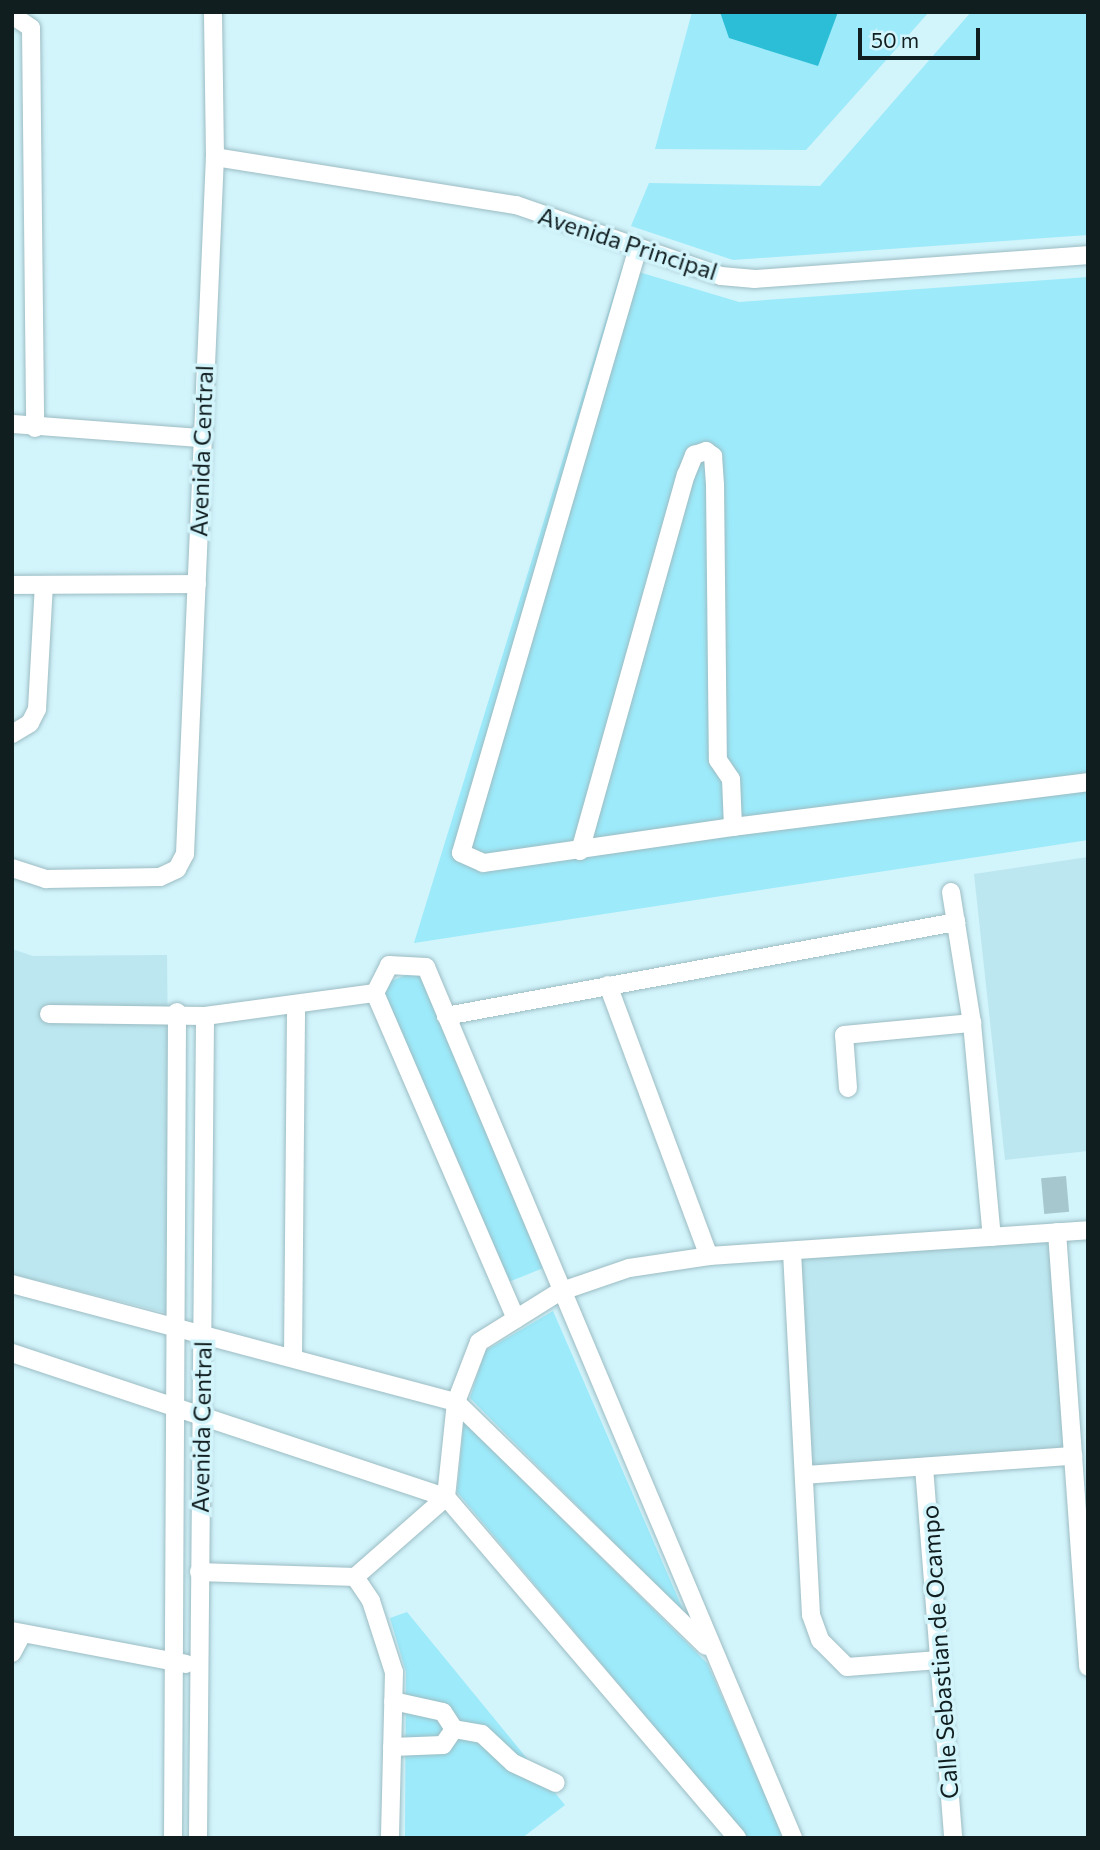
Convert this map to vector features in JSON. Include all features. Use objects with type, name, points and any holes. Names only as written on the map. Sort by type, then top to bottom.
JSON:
[{"type":"street","name":"Avenida Central","points":[[12,868],[46,879],[160,877],[177,869],[185,854],[197,584],[200,438],[215,157],[213,12]]},
{"type":"street","points":[[17,15],[31,28],[20,138],[31,277],[35,428]]},
{"type":"street","name":"Avenida Principal","points":[[215,157],[516,205],[637,251],[755,279],[1088,255]]},
{"type":"street","points":[[637,251],[461,853],[483,863],[733,827],[1088,782]]},
{"type":"street","points":[[12,277],[31,277]]},
{"type":"street","points":[[12,424],[35,428],[200,438]]},
{"type":"street","points":[[580,851],[686,475],[694,455],[706,452],[713,457],[715,485],[718,760],[731,779],[733,827]]},
{"type":"street","points":[[12,585],[197,584]]},
{"type":"street","points":[[12,734],[30,723],[37,709],[44,585]]},
{"type":"street","points":[[951,892],[972,1023],[992,1237]]},
{"type":"street","points":[[446,1016],[956,922]]},
{"type":"street","points":[[516,1319],[375,993],[389,965],[426,967],[559,1292],[793,1838]]},
{"type":"street","points":[[608,985],[709,1256]]},
{"type":"street","points":[[49,1014],[177,1012],[205,1016],[375,993]]},
{"type":"street","points":[[293,1358],[296,1005]]},
{"type":"street","points":[[173,1838],[179,1328],[177,1012]]},
{"type":"street","name":"Avenida Central","points":[[198,1838],[199,1412],[205,1016]]},
{"type":"street","points":[[848,1087],[844,1035],[972,1023]]},
{"type":"street","points":[[199,1572],[355,1577],[446,1497],[456,1402],[479,1342],[559,1292],[629,1268],[709,1256],[1088,1230]]},
{"type":"street","points":[[1057,1232],[1088,1667]]},
{"type":"street","points":[[792,1252],[811,1615],[820,1640],[847,1667],[939,1660]]},
{"type":"street","points":[[12,1284],[456,1402],[714,1653]]},
{"type":"street","points":[[12,1353],[177,1404],[446,1497],[737,1838]]},
{"type":"street","points":[[805,1475],[1073,1456]]},
{"type":"street","name":"Calle Sebastian de Ocampo","points":[[924,1467],[953,1838]]},
{"type":"street","points":[[355,1577],[384,1635],[393,1701],[390,1838]]},
{"type":"street","points":[[12,1653],[17,1633],[175,1663],[200,1665]]},
{"type":"street","points":[[393,1701],[443,1712],[454,1728],[482,1734],[513,1763],[556,1783]]},
{"type":"street","points":[[392,1747],[443,1745],[454,1728]]},
{"type":"shaded area","points":[[692,12],[929,12],[806,150],[655,149]]},
{"type":"shaded area","points":[[720,12],[838,12],[818,66],[729,38]]},
{"type":"shaded area","points":[[971,12],[1088,12],[1088,235],[733,260],[631,226],[649,183],[820,186]]},
{"type":"shaded area","points":[[622,267],[739,302],[1088,277],[1088,840],[414,943]]},
{"type":"shaded area","points":[[1088,857],[1088,1151],[1005,1160],[974,874]]},
{"type":"shaded area","points":[[12,949],[33,956],[167,955],[171,1314],[12,1274]]},
{"type":"shaded area","points":[[426,967],[547,1266],[494,1288],[373,988]]},
{"type":"shaded area","points":[[1057,1232],[1073,1456],[807,1475],[792,1251]]},
{"type":"shaded area","points":[[553,1311],[685,1614],[470,1398],[485,1351]]},
{"type":"shaded area","points":[[464,1421],[707,1663],[784,1838],[748,1838],[457,1492]]},
{"type":"shaded area","points":[[407,1612],[565,1805],[522,1838],[405,1838],[406,1672],[390,1618]]},
{"type":"building","points":[[1066,1176],[1069,1212],[1044,1214],[1041,1178]]}]
